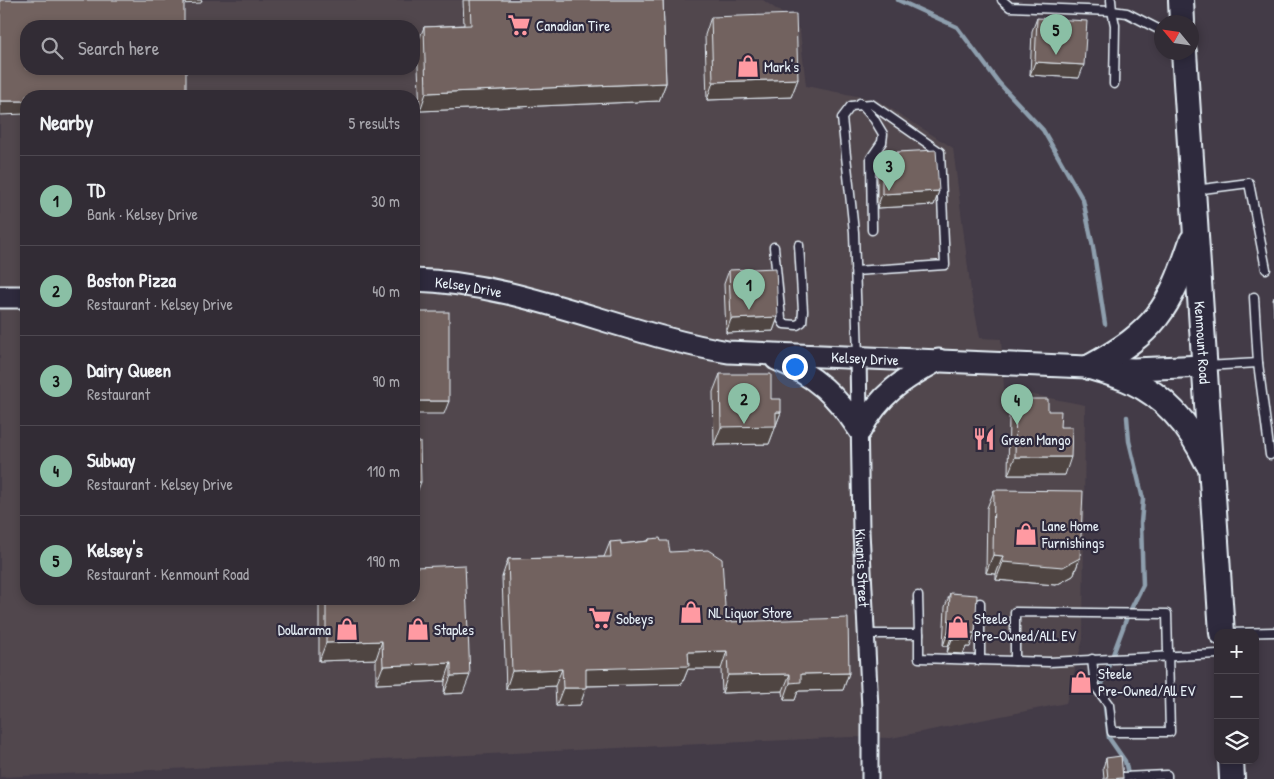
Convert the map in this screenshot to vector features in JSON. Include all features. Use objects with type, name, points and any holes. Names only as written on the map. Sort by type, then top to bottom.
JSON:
[{"type":"main road","points":[[1181,0],[1182,15]]},
{"type":"main road","name":"Kenmount Road","points":[[1185,60],[1222,629]]},
{"type":"main road","points":[[1090,367],[1122,350],[1142,335],[1157,318],[1182,270],[1195,230]]},
{"type":"main road","name":"Kelsey Drive","points":[[420,280],[444,281],[496,291],[701,347],[767,355],[940,360],[1134,369],[1204,366]]},
{"type":"main road","points":[[0,297],[20,297]]},
{"type":"main road","points":[[767,355],[801,369],[823,386],[842,405],[860,431],[872,409],[890,391],[910,376],[940,360]]},
{"type":"main road","points":[[1090,367],[1132,381],[1170,409],[1197,440],[1212,470]]},
{"type":"main road","points":[[1231,764],[1232,779]]},
{"type":"street","name":"Kiwanis Street","points":[[858,357],[870,708],[870,779]]},
{"type":"lane","points":[[1002,0],[1010,7],[1127,13],[1154,27]]},
{"type":"lane","points":[[1111,0],[1115,25],[1114,84]]},
{"type":"lane","points":[[860,103],[874,118],[883,134],[882,142],[871,158],[872,230]]},
{"type":"lane","points":[[856,271],[946,265],[940,152],[871,104],[860,103],[851,106],[842,118],[856,271],[858,357]]},
{"type":"lane","points":[[1193,190],[1248,183],[1266,270]]},
{"type":"lane","points":[[774,247],[781,321],[786,325],[797,325],[802,322],[804,311],[798,245]]},
{"type":"lane","points":[[1254,297],[1258,363],[1270,455]]},
{"type":"lane","points":[[1204,366],[1258,363]]},
{"type":"lane","points":[[918,596],[919,658],[1049,662],[1214,654]]},
{"type":"lane","points":[[980,603],[980,660]]},
{"type":"lane","points":[[1015,661],[1015,612],[1167,614],[1170,732],[1112,732],[1108,705],[1095,686],[1092,659]]},
{"type":"lane","points":[[1259,632],[1274,632]]},
{"type":"lane","points":[[866,634],[919,634]]},
{"type":"lane","points":[[1122,779],[1122,777],[1167,775],[1167,779]]},
{"type":"shaded area","points":[[0,0],[763,0],[789,18],[800,31],[806,86],[877,100],[953,148],[971,292],[980,338],[1001,339],[1004,389],[1085,405],[1083,639],[1066,703],[891,738],[850,737],[0,777]]},
{"type":"building","points":[[0,0],[184,0],[184,20],[20,20],[20,75],[186,75],[186,90],[20,90],[20,101],[0,101]]},
{"type":"building","points":[[470,0],[663,0],[666,83],[426,93],[424,27],[471,25]]},
{"type":"building","name":"Mark's","points":[[796,14],[798,79],[713,82],[711,17]]},
{"type":"building","points":[[1037,18],[1087,21],[1084,65],[1035,62]]},
{"type":"building","points":[[936,150],[939,191],[882,194],[882,161],[898,160],[897,152]]},
{"type":"building","points":[[776,268],[778,317],[731,319],[729,270]]},
{"type":"building","points":[[420,312],[449,312],[449,401],[420,401]]},
{"type":"building","points":[[720,374],[771,374],[771,399],[781,399],[781,412],[776,412],[776,426],[721,427]]},
{"type":"building","points":[[1016,399],[1048,399],[1048,411],[1061,411],[1060,427],[1072,427],[1071,457],[1015,457]]},
{"type":"building","points":[[420,442],[421,482],[420,482]]},
{"type":"building","points":[[994,490],[1083,491],[1080,558],[1063,567],[1003,562],[1003,556],[993,555]]},
{"type":"building","points":[[660,538],[661,541],[668,541],[670,552],[708,550],[722,559],[726,622],[848,618],[849,673],[801,674],[801,682],[790,683],[790,674],[728,675],[727,651],[688,652],[689,666],[586,669],[586,688],[563,688],[562,669],[512,671],[508,559],[611,557],[610,542],[621,541],[621,544]]},
{"type":"building","name":"Staples","points":[[465,565],[470,675],[451,676],[451,663],[383,666],[382,641],[326,643],[326,605],[420,605],[420,567]]},
{"type":"building","points":[[950,593],[977,595],[975,633],[969,633],[968,640],[952,639],[953,632],[948,632]]},
{"type":"building","points":[[1121,756],[1123,778],[1108,779],[1106,758]]},
{"type":"waterway","points":[[898,0],[957,27],[999,83],[1043,130],[1083,200],[1093,247],[1105,324]]},
{"type":"waterway","points":[[1127,417],[1129,441],[1143,499],[1141,523],[1143,585],[1127,617],[1102,684],[1109,738],[1125,761],[1129,778]]},
{"type":"place","name":"Canadian Tire","points":[[519,25]]},
{"type":"place","name":"Kelsey's","points":[[1056,55]]},
{"type":"place","name":"Mark's","points":[[748,66]]},
{"type":"place","name":"Dairy Queen","points":[[889,191]]},
{"type":"place","name":"TD","points":[[749,310]]},
{"type":"place","name":"Boston Pizza","points":[[744,424]]},
{"type":"place","name":"Subway","points":[[1017,425]]},
{"type":"place","name":"Green Mango","points":[[984,439]]},
{"type":"place","name":"Lane Home Furnishings","points":[[1026,534]]},
{"type":"place","name":"NL Liquor Store","points":[[691,612]]},
{"type":"place","name":"Sobeys","points":[[600,618]]},
{"type":"place","name":"Steele Pre-Owned/ALL EV","points":[[958,627]]},
{"type":"place","name":"Dollarama","points":[[347,629]]},
{"type":"place","name":"Staples","points":[[418,629]]},
{"type":"place","name":"Steele Pre-Owned/All EV","points":[[1081,682]]}]
